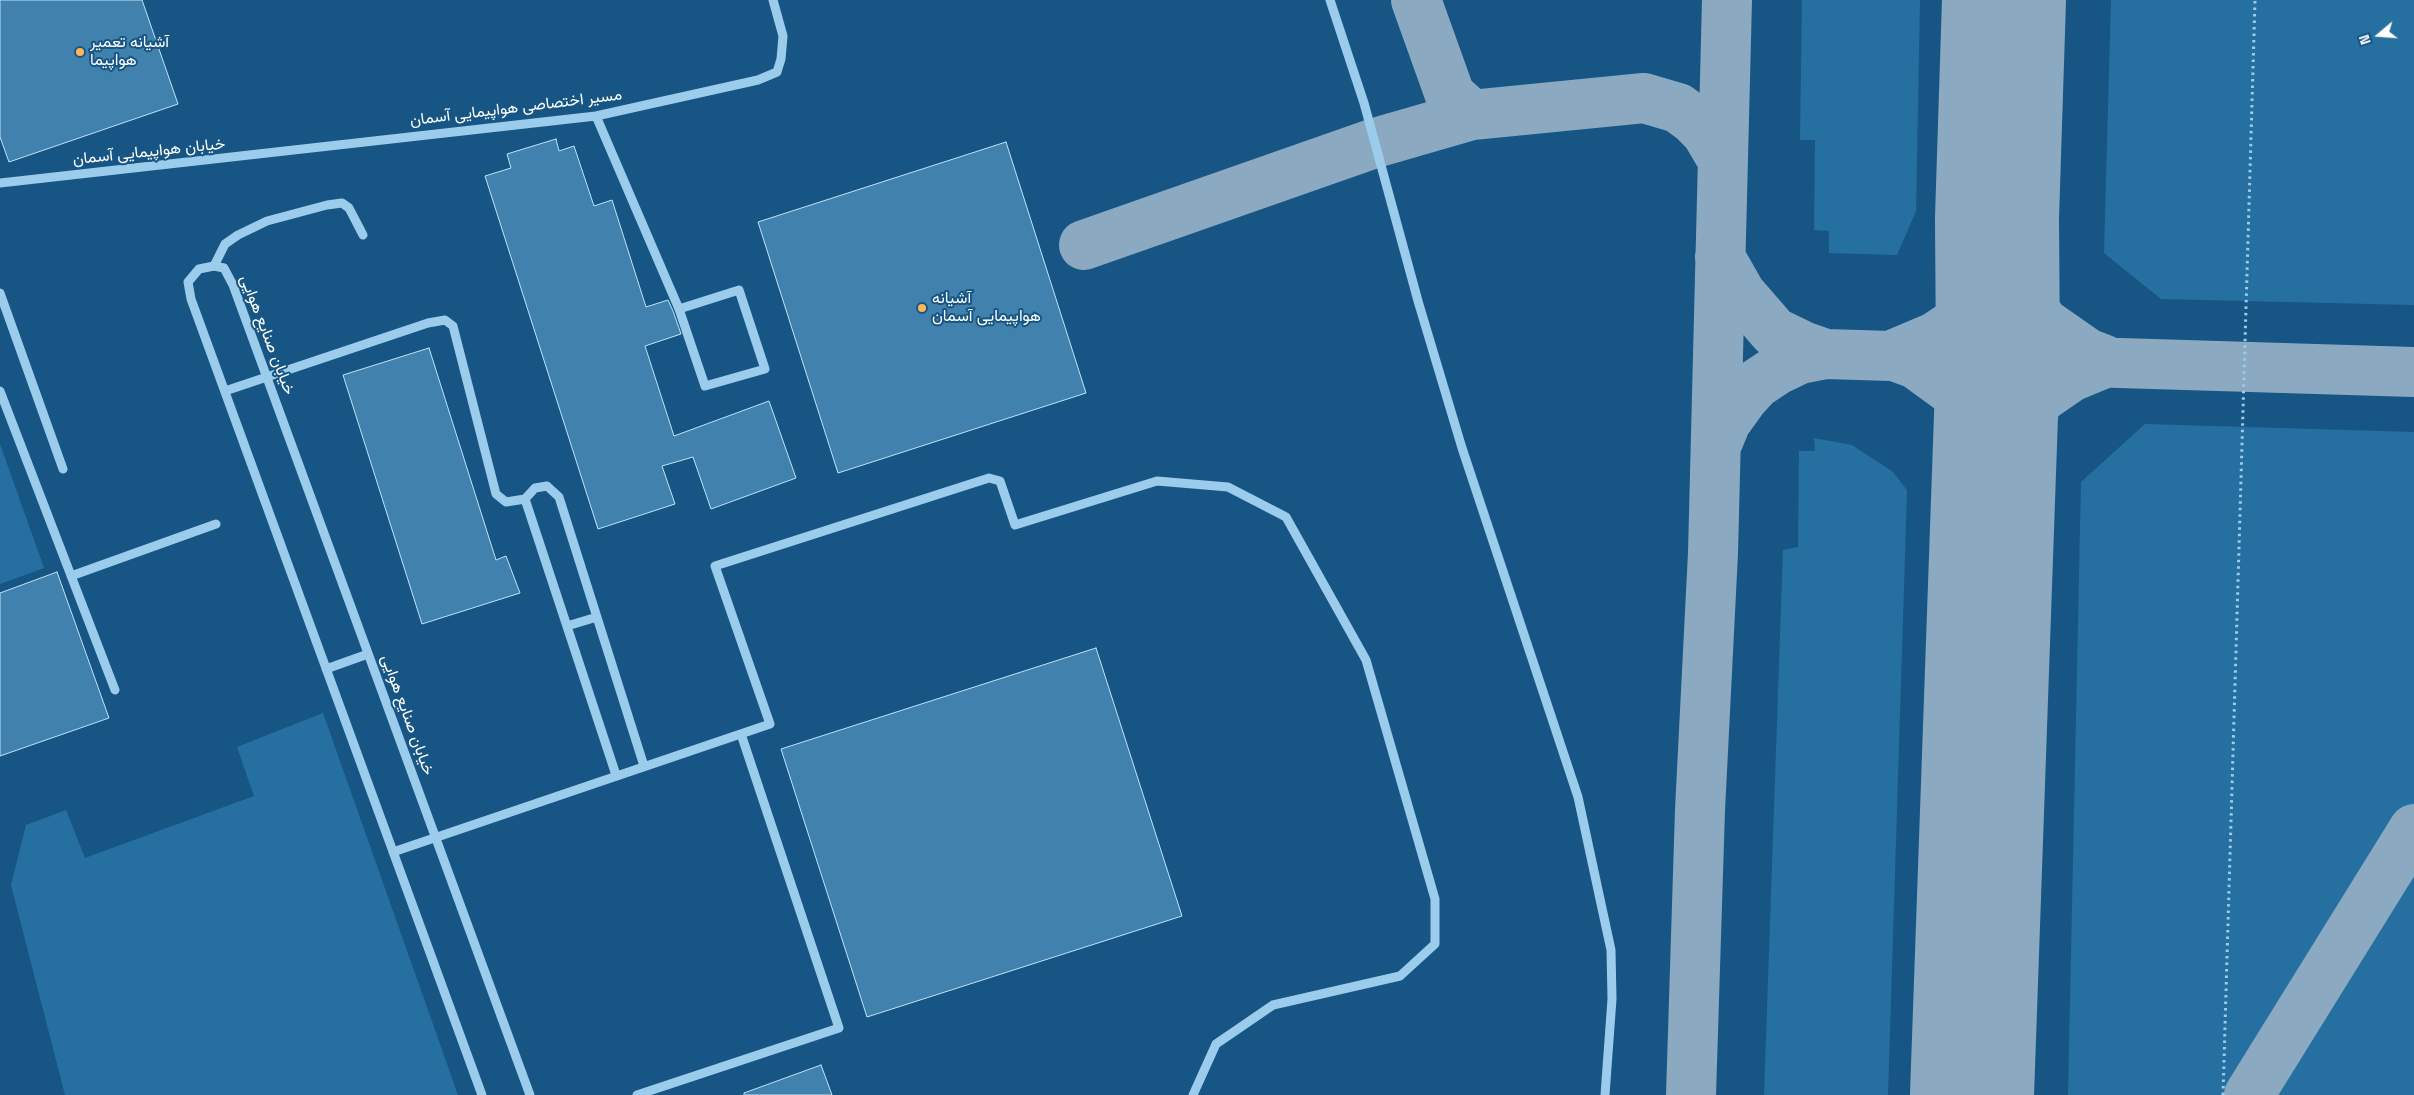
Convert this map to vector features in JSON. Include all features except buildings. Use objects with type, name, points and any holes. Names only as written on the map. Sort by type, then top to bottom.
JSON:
[{"type":"street","name":"مسیر اختصاصی هواپیمایی آسمان","points":[[301,149],[596,116],[758,80],[777,72],[781,59],[783,36],[773,0]]},
{"type":"street","points":[[1330,0],[1364,103],[1418,301],[1462,448],[1578,796],[1611,950],[1612,999],[1605,1095]]},
{"type":"street","points":[[596,116],[679,309],[705,386],[765,369],[739,290],[679,309]]},
{"type":"street","name":"خیابان هواپیمایی آسمان","points":[[0,183],[301,149]]},
{"type":"street","points":[[363,235],[349,208],[342,203],[327,205],[267,222],[238,234],[225,244],[214,266],[199,269],[188,282],[191,299],[482,1095]]},
{"type":"street","name":"خیابان صنایع هوایی","points":[[214,266],[224,268],[234,285],[530,1095]]},
{"type":"street","points":[[0,293],[63,469]]},
{"type":"street","points":[[225,391],[428,324],[445,320],[453,326],[496,494],[506,502],[525,499],[534,488],[548,486],[560,497],[644,766]]},
{"type":"street","points":[[0,391],[4,411],[115,690]]},
{"type":"street","points":[[393,852],[770,724],[715,566],[989,478],[1000,481],[1015,526],[1157,481],[1228,487],[1286,517],[1366,660],[1435,899],[1435,944],[1400,976],[1272,1005],[1216,1044],[1193,1095]]},
{"type":"street","points":[[525,499],[616,775]]},
{"type":"street","points":[[71,576],[216,524]]},
{"type":"street","points":[[567,626],[597,617]]},
{"type":"street","points":[[326,669],[368,654]]},
{"type":"street","points":[[637,1095],[839,1028],[741,734]]},
{"type":"path","points":[[2223,1095],[2255,0]]},
{"type":"shaded area","points":[[1802,0],[1920,0],[1916,211],[1897,255],[1829,253],[1829,231],[1814,230],[1815,140],[1800,140]]},
{"type":"shaded area","points":[[2111,0],[2414,0],[2414,305],[2161,299],[2104,253]]},
{"type":"shaded area","points":[[2145,424],[2414,432],[2414,1095],[2068,1095],[2081,482]]},
{"type":"shaded area","points":[[1814,438],[1852,445],[1893,472],[1907,490],[1888,1095],[1764,1095],[1783,550],[1798,547],[1799,451],[1815,451]]},
{"type":"shaded area","points":[[0,444],[44,568],[0,584]]},
{"type":"shaded area","points":[[323,713],[458,1095],[65,1095],[11,885],[26,825],[66,810],[85,858],[254,796],[237,747]]},
{"type":"taxiway","points":[[1416,0],[1450,95],[1472,115],[1644,98],[1678,108],[1693,119],[1706,132],[1722,159]]},
{"type":"taxiway","points":[[1691,1095],[1700,810],[1713,553],[1727,0]]},
{"type":"taxiway","points":[[1084,245],[1375,143],[1472,115]]},
{"type":"taxiway","points":[[1997,218],[2025,298],[2044,323],[2087,353],[2105,360]]},
{"type":"taxiway","points":[[1720,257],[1741,294],[1774,332],[1803,346],[1826,354]]},
{"type":"taxiway","points":[[1897,353],[1935,337],[1956,323],[1973,307],[1997,266]]},
{"type":"taxiway","points":[[1716,446],[1726,422],[1756,384],[1777,370],[1800,359],[1826,354],[2414,372]]},
{"type":"taxiway","points":[[1897,357],[1916,364],[1964,399],[1978,420],[1994,456]]},
{"type":"taxiway","points":[[1992,482],[2011,439],[2025,417],[2042,397],[2071,377],[2105,363]]},
{"type":"taxiway","points":[[2249,1095],[2414,829]]},
{"type":"runway","points":[[1972,1095],[1998,359],[1997,218],[2004,0]]},
{"type":"place","name":"آشیانه تعمیر هواپیما","points":[[80,52]]},
{"type":"place","name":"آشیانه هواپیمایی آسمان","points":[[922,308]]}]
